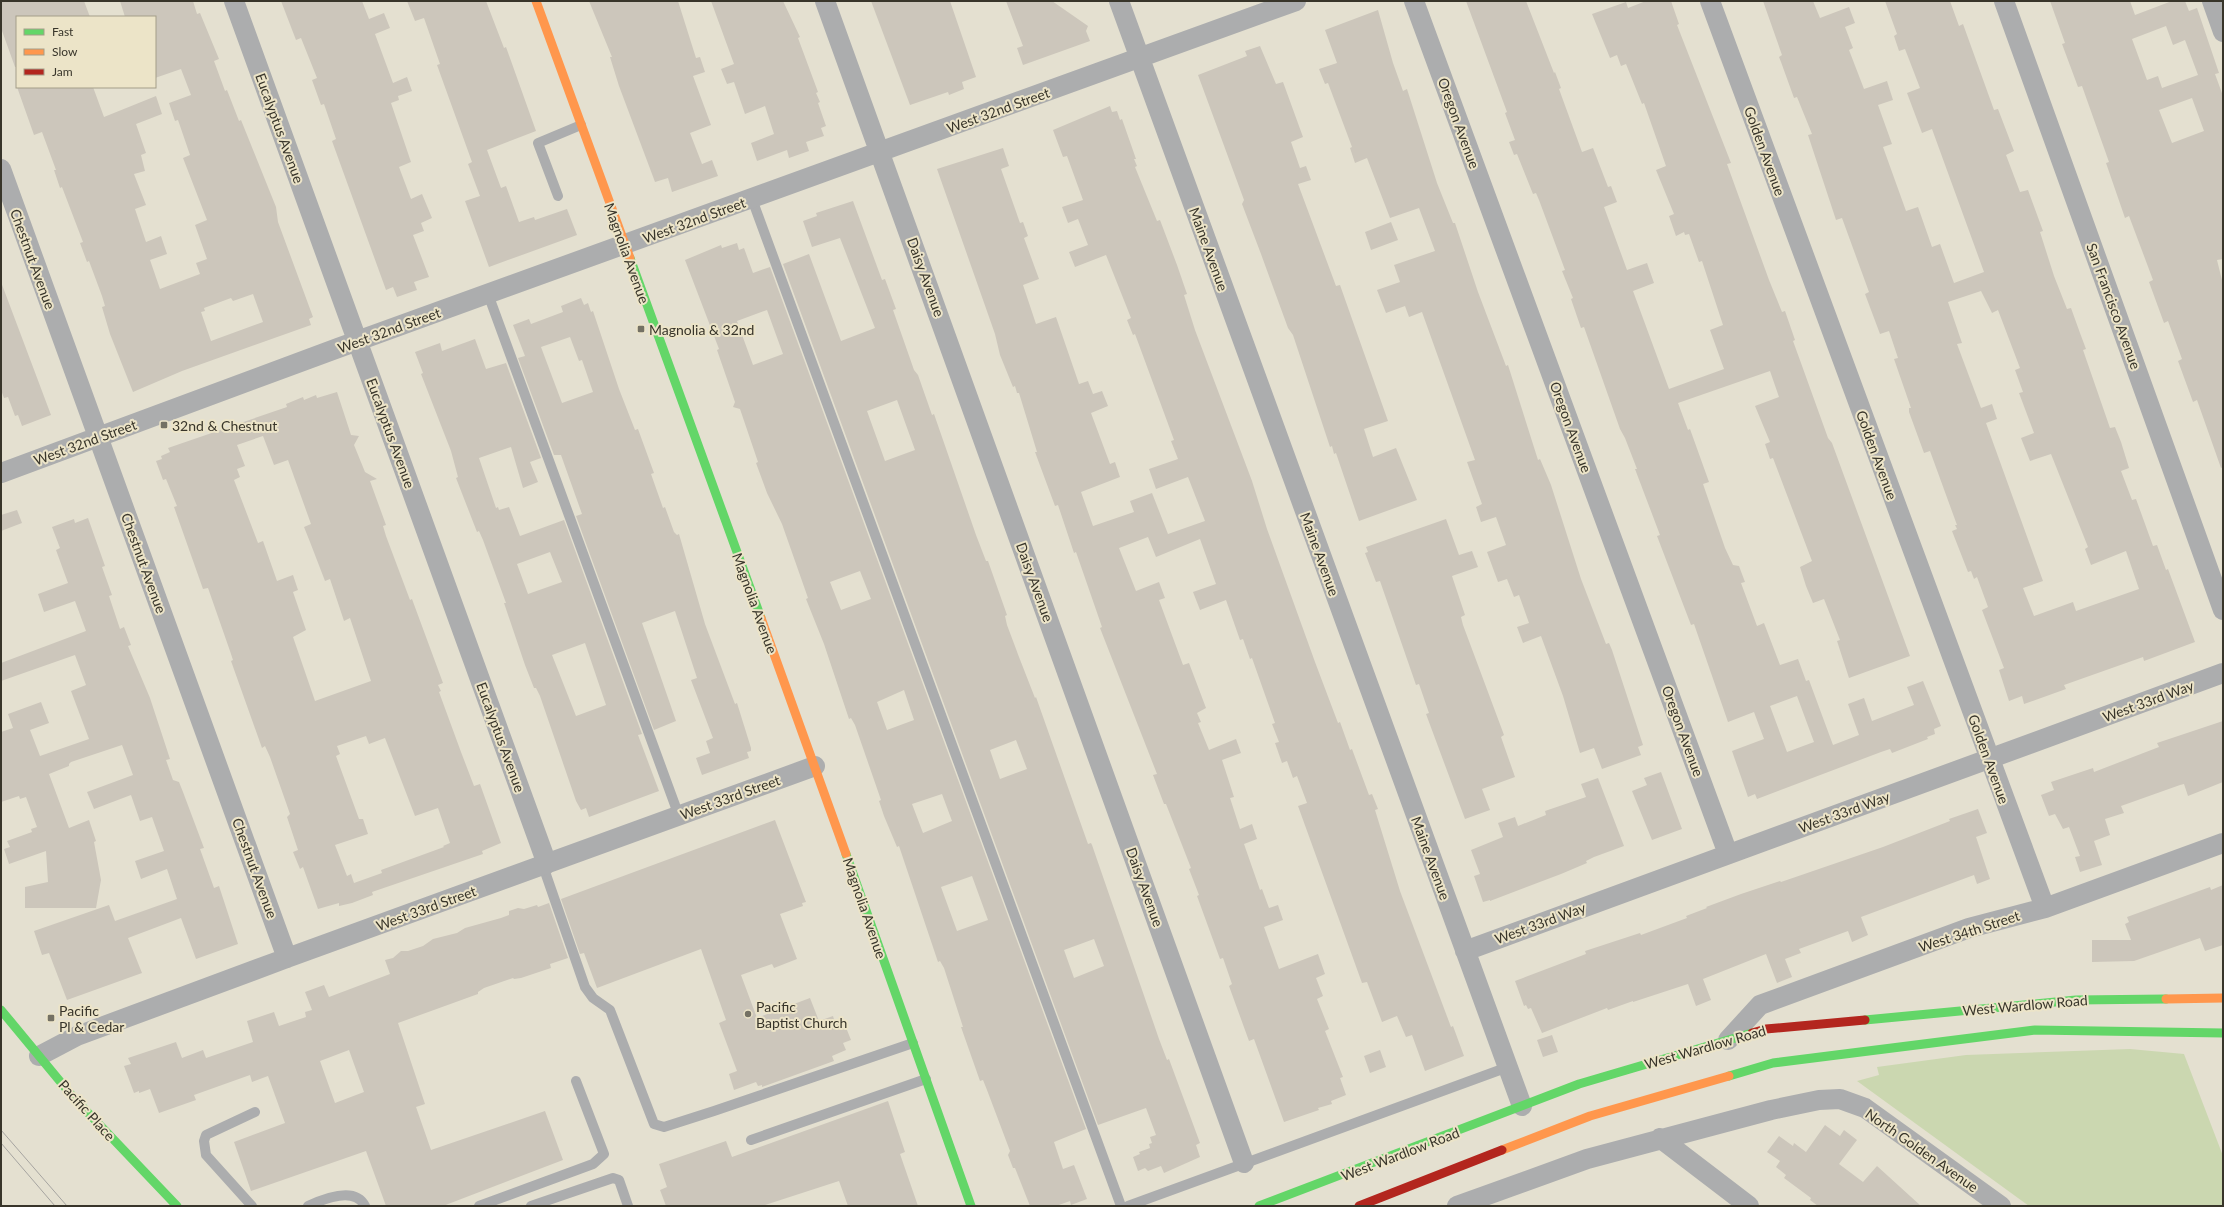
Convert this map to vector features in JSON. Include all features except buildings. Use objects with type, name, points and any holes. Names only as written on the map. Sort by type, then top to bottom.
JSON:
[{"type":"main road","name":"Magnolia Avenue","points":[[536,1],[815,766],[970,1206]]},
{"type":"main road","name":"West Wardlow Road","points":[[1259,1206],[1580,1084],[1766,1029],[2076,1000],[2223,998]]},
{"type":"main road","name":"Pacific Place","points":[[1,1010],[73,1097],[177,1206]]},
{"type":"main road","name":"West Wardlow Road","points":[[1359,1206],[1590,1116],[1773,1063],[2035,1030],[2223,1033]]},
{"type":"street","name":"Eucalyptus Avenue","points":[[234,1],[358,341],[545,865]]},
{"type":"street","name":"Daisy Avenue","points":[[825,1],[1244,1164]]},
{"type":"street","name":"Maine Avenue","points":[[1119,1],[1522,1106]]},
{"type":"street","name":"West 32nd Street","points":[[1,473],[358,341],[881,153],[1296,1]]},
{"type":"street","name":"Oregon Avenue","points":[[1414,1],[1728,854]]},
{"type":"street","name":"Golden Avenue","points":[[1710,1],[2044,908]]},
{"type":"street","name":"San Francisco Avenue","points":[[2004,1],[2223,610]]},
{"type":"street","points":[[2212,1],[2223,32]]},
{"type":"street","name":"Chestnut Avenue","points":[[1,168],[287,958]]},
{"type":"street","name":"West 33rd Way","points":[[1465,951],[2223,673]]},
{"type":"street","name":"West 33rd Street","points":[[39,1056],[77,1036],[815,766]]},
{"type":"street","name":"West 34th Street","points":[[1728,1040],[1760,1005],[1969,928],[2044,908],[2223,843]]},
{"type":"street","name":"North Golden Avenue","points":[[1660,1138],[1778,1108],[1819,1100],[1840,1099],[1865,1108],[2001,1206]]},
{"type":"street","points":[[1457,1206],[1587,1158],[1660,1138],[1749,1206]]},
{"type":"lane","points":[[558,196],[538,143],[581,125]]},
{"type":"lane","points":[[752,199],[1121,1206]]},
{"type":"lane","points":[[488,294],[679,816]]},
{"type":"lane","points":[[545,865],[585,987],[593,998],[610,1010],[654,1124],[664,1126],[714,1112],[913,1043]]},
{"type":"lane","points":[[1128,1206],[1508,1067]]},
{"type":"lane","points":[[751,1140],[926,1079]]},
{"type":"lane","points":[[479,1206],[593,1164],[604,1154],[576,1081]]},
{"type":"lane","points":[[252,1206],[206,1155],[204,1141],[206,1135],[255,1112]]},
{"type":"lane","points":[[531,1206],[613,1178],[619,1180],[628,1206]]},
{"type":"lane","points":[[308,1206],[326,1198],[351,1195],[362,1201],[365,1206]]},
{"type":"green space","points":[[2130,1049],[2184,1054],[2223,1156],[2223,1206],[2029,1206],[1857,1081],[1879,1075],[1877,1067],[1966,1055]]},
{"type":"tram line","points":[[1,1130],[67,1206]]},
{"type":"tram line","points":[[1,1143],[55,1206]]},
{"type":"traffic: fast","points":[[630,258],[761,618]]},
{"type":"traffic: fast","points":[[846,854],[971,1206]]},
{"type":"traffic: fast","points":[[1865,1020],[2076,1000],[2166,999]]},
{"type":"traffic: fast","points":[[1,1010],[73,1097],[177,1206]]},
{"type":"traffic: fast","points":[[1729,1076],[1773,1063],[2035,1030],[2223,1033]]},
{"type":"traffic: fast","points":[[1259,1206],[1579,1084],[1752,1033]]},
{"type":"traffic: slow","points":[[536,1],[630,258]]},
{"type":"traffic: slow","points":[[761,618],[846,854]]},
{"type":"traffic: slow","points":[[2166,999],[2223,998]]},
{"type":"traffic: slow","points":[[1502,1150],[1590,1116],[1729,1076]]},
{"type":"traffic: jam","points":[[1752,1033],[1766,1029],[1865,1020]]},
{"type":"traffic: jam","points":[[1359,1206],[1502,1150]]},
{"type":"place","name":"Magnolia & 32nd","points":[[641,329]]},
{"type":"place","name":"32nd & Chestnut","points":[[164,425]]},
{"type":"place","name":"Pacific Baptist Church","points":[[748,1014]]},
{"type":"place","name":"Pacific Pl & Cedar","points":[[51,1018]]}]
